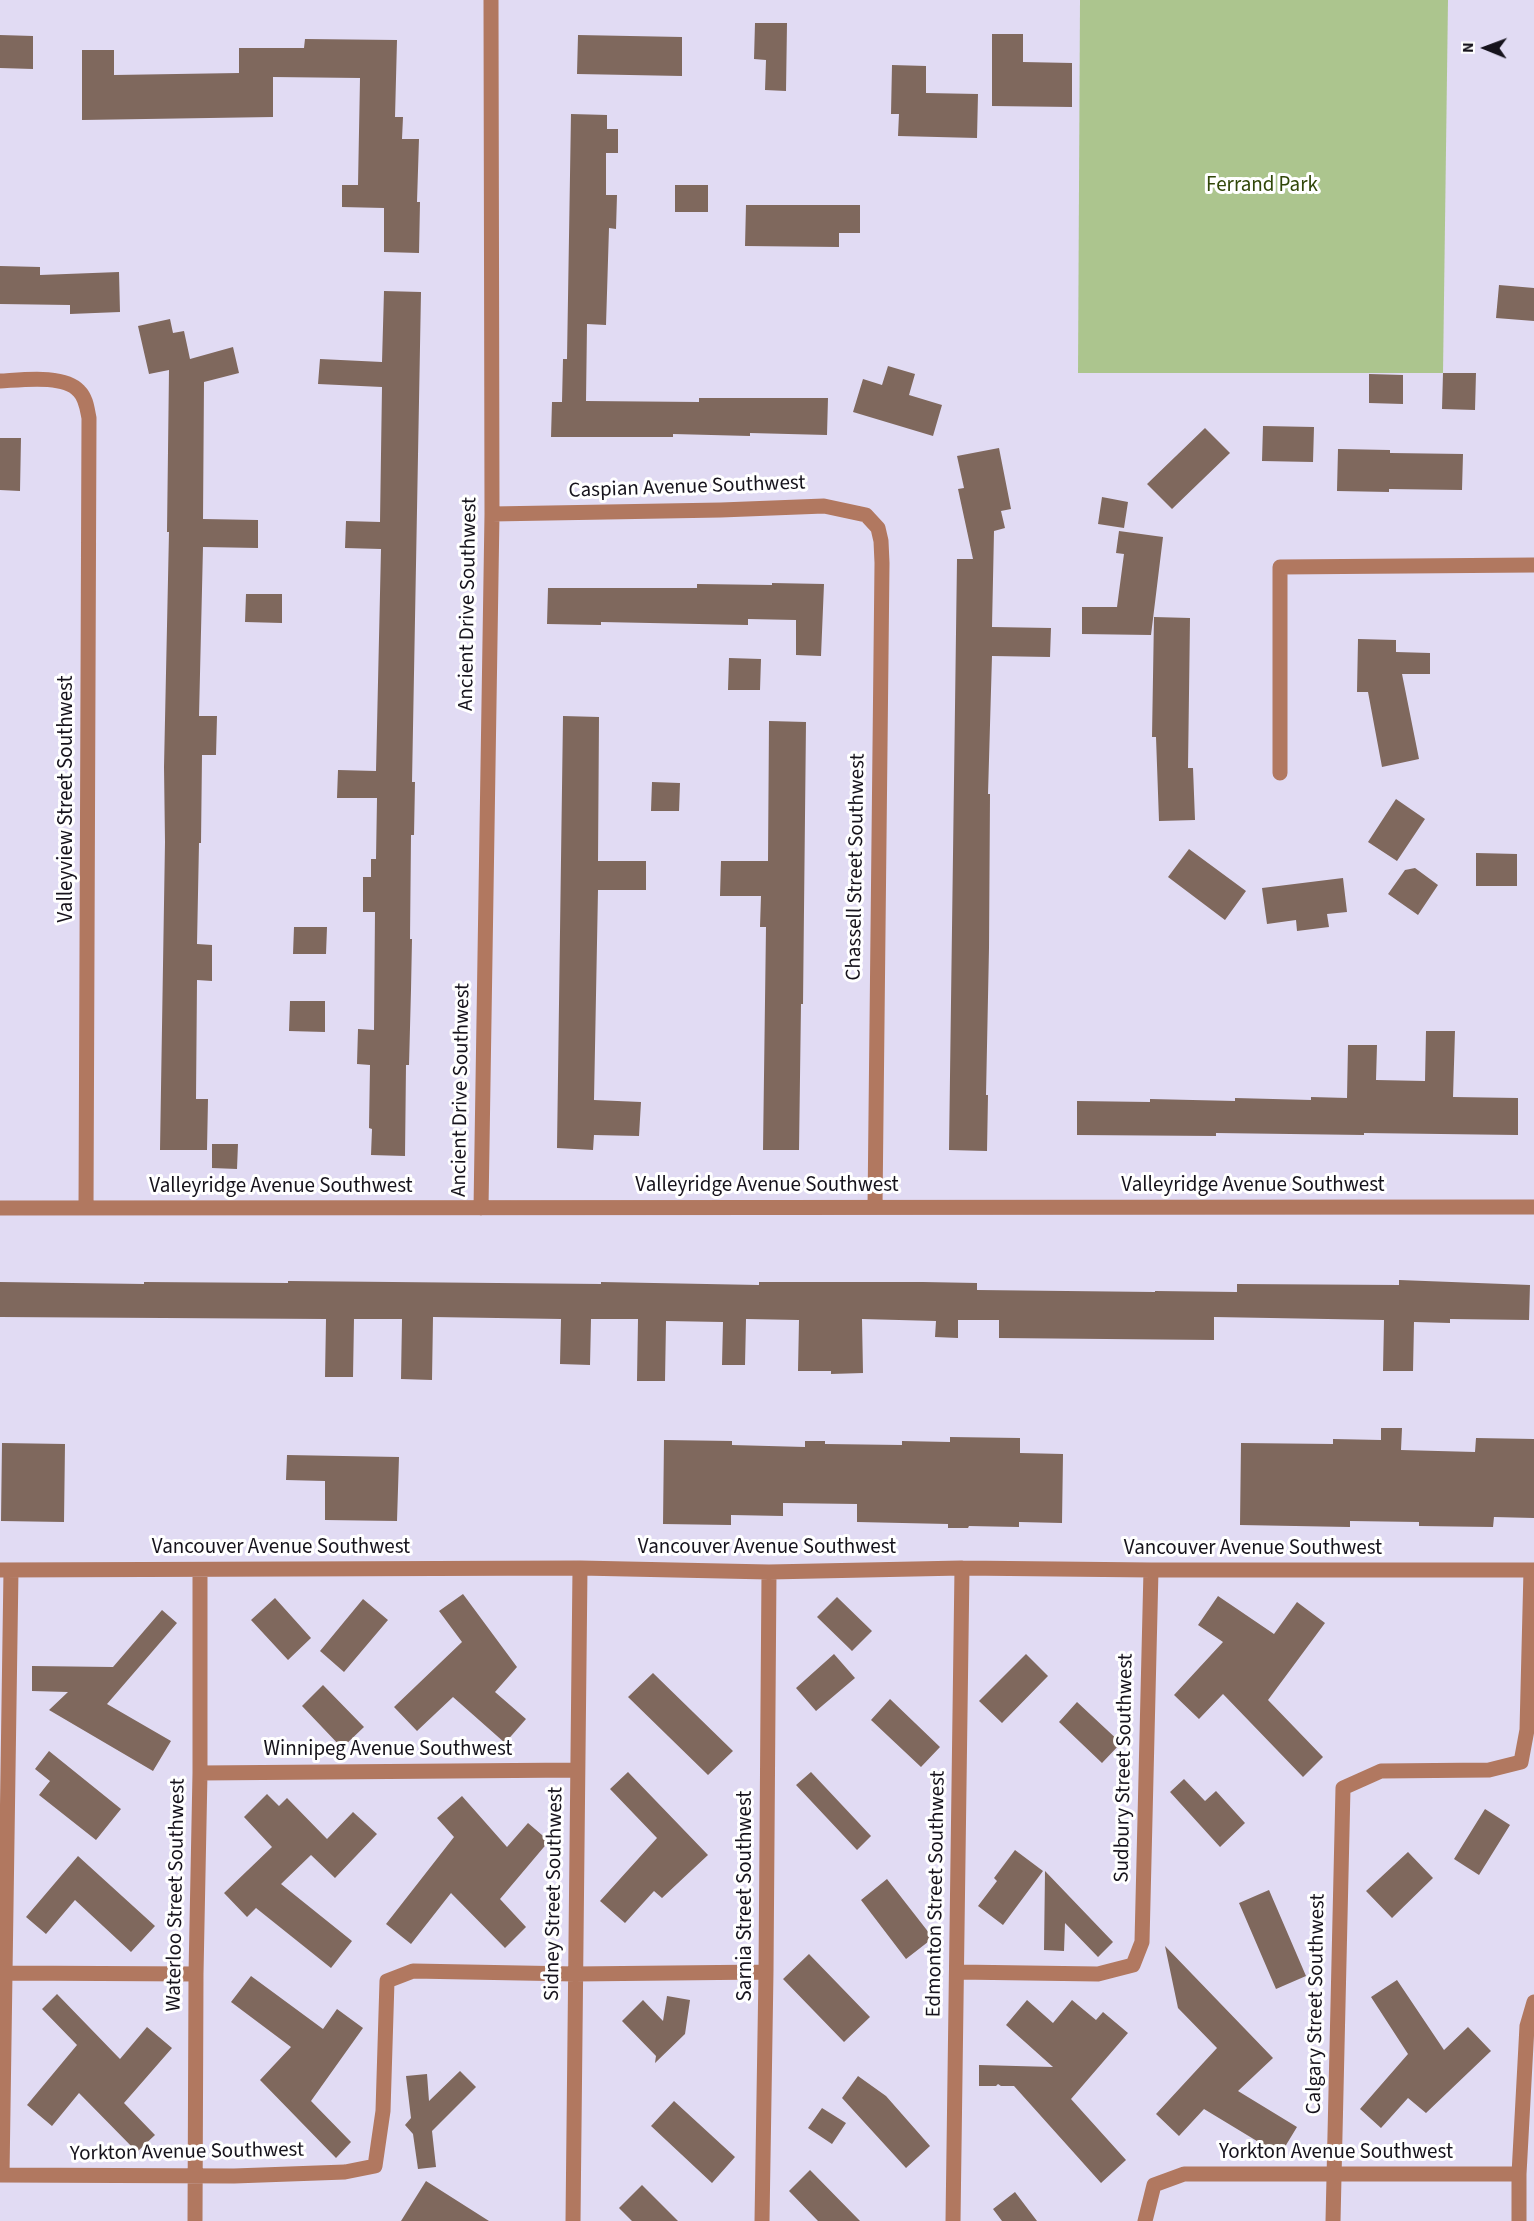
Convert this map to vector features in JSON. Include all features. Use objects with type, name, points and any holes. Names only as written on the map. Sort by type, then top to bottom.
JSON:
[{"type":"street","name":"Ancient Drive Southwest","points":[[481,1208],[492,514],[491,0]]},
{"type":"street","name":"Valleyview Street Southwest","points":[[0,381],[57,380],[74,386],[86,403],[90,435],[86,1208]]},
{"type":"street","name":"Caspian Avenue Southwest","points":[[492,514],[824,506],[866,515],[878,528]]},
{"type":"street","name":"Chassell Street Southwest","points":[[874,1207],[882,563],[878,528]]},
{"type":"street","points":[[1280,773],[1280,567],[1534,565]]},
{"type":"street","name":"Valleyridge Avenue Southwest","points":[[0,1208],[1534,1207]]},
{"type":"street","name":"Vancouver Avenue Southwest","points":[[6,1570],[580,1568],[769,1572],[962,1568],[1533,1570]]},
{"type":"street","name":"Sidney Street Southwest","points":[[573,2221],[580,1568]]},
{"type":"street","name":"Edmonton Street Southwest","points":[[953,2221],[962,1568]]},
{"type":"street","points":[[1,2175],[6,1973],[6,1570]]},
{"type":"street","name":"Waterloo Street Southwest","points":[[195,2221],[200,1570]]},
{"type":"street","name":"Sudbury Street Southwest","points":[[958,1972],[1098,1974],[1133,1965],[1142,1942],[1151,1570]]},
{"type":"street","name":"Calgary Street Southwest","points":[[1333,2221],[1343,1788],[1382,1771],[1489,1770],[1521,1762],[1527,1730],[1533,1570]]},
{"type":"street","name":"Sarnia Street Southwest","points":[[762,2221],[769,1572]]},
{"type":"street","name":"Winnipeg Avenue Southwest","points":[[200,1773],[577,1770]]},
{"type":"street","name":"Yorkton Avenue Southwest","points":[[1,2175],[195,2176],[345,2172],[375,2166],[383,2111],[387,1981],[413,1971],[575,1974]]},
{"type":"street","points":[[575,1974],[766,1972]]},
{"type":"street","points":[[6,1973],[196,1974]]},
{"type":"street","points":[[1519,2221],[1519,2174],[1527,2026],[1534,2002]]},
{"type":"street","name":"Yorkton Avenue Southwest","points":[[1145,2221],[1154,2185],[1184,2174],[1519,2174]]},
{"type":"green space","name":"Ferrand Park","points":[[1080,0],[1448,0],[1443,373],[1078,373]]},
{"type":"building","points":[[755,23],[787,23],[786,91],[765,90],[766,60],[754,59]]},
{"type":"building","points":[[992,34],[1023,34],[1023,62],[1072,63],[1072,107],[992,106]]},
{"type":"building","points":[[0,35],[33,36],[33,69],[0,68]]},
{"type":"building","points":[[578,35],[682,37],[682,76],[577,74]]},
{"type":"building","points":[[305,39],[397,40],[395,117],[403,117],[402,139],[419,139],[417,202],[420,202],[419,253],[384,252],[384,208],[342,207],[342,185],[358,185],[360,78],[273,77],[273,117],[82,120],[82,50],[114,50],[114,75],[239,73],[239,48],[304,48]]},
{"type":"building","points":[[892,65],[926,66],[926,93],[978,94],[977,138],[898,136],[899,114],[891,114]]},
{"type":"building","points":[[571,114],[607,115],[607,129],[618,129],[618,153],[606,153],[606,195],[617,195],[616,229],[609,228],[606,325],[587,324],[586,401],[699,402],[699,398],[828,398],[827,435],[750,433],[750,436],[673,434],[673,437],[551,437],[552,402],[562,402],[563,359],[567,359]]},
{"type":"building","points":[[675,185],[708,185],[708,212],[675,212]]},
{"type":"building","points":[[746,205],[860,205],[860,233],[839,233],[839,247],[745,246]]},
{"type":"building","points":[[0,266],[40,267],[40,275],[119,272],[120,312],[70,314],[70,305],[0,304]]},
{"type":"building","points":[[1499,285],[1534,288],[1534,321],[1496,318]]},
{"type":"building","points":[[384,291],[421,292],[412,782],[415,782],[414,835],[411,835],[410,939],[412,939],[409,1065],[406,1065],[405,1156],[371,1155],[370,1065],[357,1064],[358,1029],[374,1030],[375,912],[363,912],[363,877],[371,877],[371,859],[376,859],[377,798],[337,798],[338,770],[376,771],[381,549],[345,548],[346,521],[380,522],[382,387],[318,384],[320,359],[382,362]]},
{"type":"building","points":[[170,319],[173,333],[184,331],[190,359],[233,347],[239,373],[204,382],[203,519],[258,520],[258,548],[203,547],[199,716],[217,716],[216,755],[202,755],[201,843],[199,843],[197,944],[212,945],[212,981],[197,980],[196,1099],[208,1099],[207,1150],[160,1150],[169,532],[167,532],[169,370],[149,374],[138,326]]},
{"type":"building","points":[[888,366],[915,374],[909,395],[942,405],[933,436],[853,412],[863,379],[882,385]]},
{"type":"building","points":[[1443,373],[1476,373],[1475,410],[1442,409]]},
{"type":"building","points":[[1369,374],[1403,375],[1403,404],[1369,403]]},
{"type":"building","points":[[1263,426],[1314,427],[1313,462],[1262,461]]},
{"type":"building","points":[[1205,428],[1230,453],[1172,509],[1147,484]]},
{"type":"building","points":[[0,438],[21,438],[20,491],[0,490]]},
{"type":"building","points":[[999,448],[1011,509],[1001,511],[1005,528],[994,531],[992,627],[1051,628],[1050,657],[992,656],[988,794],[990,794],[987,1151],[949,1150],[957,559],[973,559],[958,489],[964,488],[957,456]]},
{"type":"building","points":[[1338,449],[1390,450],[1390,453],[1463,454],[1462,490],[1337,491]]},
{"type":"building","points":[[1102,497],[1128,502],[1124,528],[1098,524]]},
{"type":"building","points":[[1119,531],[1163,537],[1151,635],[1082,634],[1082,607],[1117,607],[1124,554],[1116,553]]},
{"type":"building","points":[[772,583],[824,584],[821,656],[796,655],[796,620],[748,619],[748,625],[601,622],[601,625],[547,624],[548,588],[697,588],[697,584],[772,585]]},
{"type":"building","points":[[246,594],[282,594],[282,623],[245,622]]},
{"type":"building","points":[[1154,617],[1190,618],[1188,768],[1193,768],[1195,820],[1159,821],[1156,737],[1152,737]]},
{"type":"building","points":[[1358,639],[1396,640],[1396,652],[1430,653],[1430,674],[1402,674],[1419,759],[1382,767],[1368,692],[1357,692]]},
{"type":"building","points":[[729,658],[761,659],[760,690],[728,690]]},
{"type":"building","points":[[563,716],[599,717],[598,861],[646,861],[646,890],[598,890],[594,1100],[641,1102],[639,1136],[594,1135],[593,1150],[557,1148]]},
{"type":"building","points":[[769,721],[806,722],[799,1150],[763,1150],[766,927],[760,927],[761,896],[720,896],[721,861],[768,861]]},
{"type":"building","points":[[652,782],[680,783],[679,811],[651,811]]},
{"type":"building","points":[[1396,799],[1425,819],[1397,861],[1368,842]]},
{"type":"building","points":[[1189,849],[1246,891],[1225,920],[1168,877]]},
{"type":"building","points":[[1476,853],[1517,854],[1517,886],[1476,886]]},
{"type":"building","points":[[1415,868],[1438,885],[1418,915],[1388,894],[1405,870]]},
{"type":"building","points":[[1343,878],[1347,912],[1327,914],[1329,927],[1297,931],[1296,920],[1267,924],[1262,888]]},
{"type":"building","points":[[294,927],[327,927],[326,954],[293,954]]},
{"type":"building","points":[[290,1001],[325,1001],[325,1032],[289,1031]]},
{"type":"building","points":[[1426,1031],[1455,1031],[1453,1097],[1518,1098],[1518,1135],[1216,1133],[1216,1136],[1077,1135],[1077,1101],[1150,1102],[1150,1099],[1235,1101],[1235,1098],[1311,1100],[1311,1097],[1347,1098],[1348,1045],[1377,1045],[1376,1080],[1425,1081]]},
{"type":"building","points":[[212,1144],[238,1144],[237,1169],[212,1168]]},
{"type":"building","points":[[1399,1280],[1530,1285],[1529,1320],[1450,1319],[1450,1323],[1414,1322],[1413,1371],[1383,1371],[1384,1320],[1214,1317],[1214,1340],[999,1338],[999,1320],[958,1320],[958,1338],[935,1337],[936,1321],[862,1319],[863,1373],[831,1374],[831,1371],[798,1371],[799,1320],[746,1319],[745,1365],[722,1365],[723,1322],[666,1321],[665,1381],[637,1381],[638,1319],[591,1319],[590,1365],[560,1364],[561,1319],[433,1317],[432,1380],[401,1379],[402,1319],[354,1319],[353,1377],[325,1377],[326,1319],[0,1317],[0,1282],[144,1284],[144,1282],[288,1283],[288,1281],[601,1284],[601,1282],[759,1285],[759,1282],[923,1282],[977,1283],[977,1290],[1237,1292],[1237,1284],[1399,1285]]},
{"type":"building","points":[[1381,1428],[1402,1428],[1401,1450],[1475,1452],[1476,1438],[1534,1439],[1534,1518],[1494,1517],[1493,1527],[1419,1526],[1419,1522],[1350,1521],[1350,1527],[1240,1525],[1241,1443],[1333,1444],[1333,1439],[1381,1440]]},
{"type":"building","points":[[950,1437],[1020,1438],[1020,1453],[1063,1454],[1062,1523],[1019,1522],[1019,1527],[948,1528],[948,1524],[857,1522],[857,1504],[783,1503],[783,1516],[731,1515],[731,1525],[663,1524],[664,1440],[732,1441],[732,1445],[805,1447],[805,1441],[825,1441],[825,1444],[902,1445],[902,1441],[950,1442]]},
{"type":"building","points":[[2,1443],[65,1444],[64,1522],[1,1521]]},
{"type":"building","points":[[287,1455],[399,1457],[397,1521],[325,1520],[325,1481],[286,1480]]},
{"type":"building","points":[[463,1594],[517,1667],[495,1692],[526,1719],[505,1743],[453,1697],[417,1731],[394,1707],[462,1642],[439,1611]]},
{"type":"building","points":[[1218,1596],[1274,1634],[1297,1602],[1325,1623],[1268,1700],[1323,1757],[1303,1777],[1223,1694],[1199,1719],[1174,1695],[1223,1642],[1198,1625]]},
{"type":"building","points":[[837,1597],[872,1631],[852,1651],[817,1617]]},
{"type":"building","points":[[275,1598],[311,1638],[288,1660],[251,1620]]},
{"type":"building","points":[[363,1599],[388,1620],[344,1672],[320,1651]]},
{"type":"building","points":[[162,1610],[177,1623],[107,1704],[171,1741],[153,1771],[49,1710],[68,1692],[32,1691],[32,1666],[113,1667]]},
{"type":"building","points":[[834,1654],[855,1678],[816,1711],[796,1688]]},
{"type":"building","points":[[1026,1654],[1048,1676],[1002,1723],[979,1701]]},
{"type":"building","points":[[653,1673],[733,1751],[708,1775],[628,1697]]},
{"type":"building","points":[[323,1685],[364,1727],[342,1748],[302,1706]]},
{"type":"building","points":[[890,1699],[940,1747],[921,1767],[871,1720]]},
{"type":"building","points":[[1077,1702],[1121,1743],[1102,1763],[1059,1722]]},
{"type":"building","points":[[49,1751],[121,1809],[96,1840],[39,1795],[50,1781],[35,1769]]},
{"type":"building","points":[[628,1772],[708,1855],[662,1898],[654,1891],[625,1923],[600,1901],[657,1838],[610,1789]]},
{"type":"building","points":[[811,1772],[871,1836],[857,1850],[796,1785]]},
{"type":"building","points":[[1184,1779],[1205,1801],[1216,1791],[1245,1823],[1220,1847],[1170,1792]]},
{"type":"building","points":[[267,1794],[279,1806],[287,1798],[327,1839],[353,1812],[377,1834],[335,1878],[311,1855],[281,1884],[352,1941],[331,1968],[256,1908],[247,1917],[224,1893],[272,1847],[244,1817]]},
{"type":"building","points":[[462,1796],[507,1847],[528,1823],[549,1841],[500,1899],[526,1927],[505,1948],[451,1893],[411,1944],[386,1924],[454,1837],[437,1818]]},
{"type":"building","points":[[1485,1809],[1510,1825],[1479,1875],[1454,1859]]},
{"type":"building","points":[[1015,1850],[1043,1871],[1003,1925],[978,1906],[997,1881],[994,1878]]},
{"type":"building","points":[[1408,1852],[1433,1878],[1392,1918],[1366,1891]]},
{"type":"building","points":[[78,1856],[155,1926],[131,1952],[75,1900],[46,1934],[26,1917]]},
{"type":"building","points":[[1045,1871],[1113,1942],[1098,1957],[1065,1923],[1064,1951],[1044,1950]]},
{"type":"building","points":[[887,1879],[933,1938],[906,1959],[861,1900]]},
{"type":"building","points":[[1269,1890],[1306,1976],[1276,1989],[1239,1903]]},
{"type":"building","points":[[1165,1946],[1273,2058],[1238,2091],[1297,2127],[1280,2155],[1204,2109],[1179,2136],[1156,2114],[1217,2048],[1178,2008]]},
{"type":"building","points":[[809,1954],[870,2017],[844,2042],[783,1979]]},
{"type":"building","points":[[251,1976],[323,2029],[337,2009],[363,2028],[311,2101],[351,2142],[336,2158],[260,2080],[291,2047],[231,2002]]},
{"type":"building","points":[[1397,1980],[1444,2050],[1468,2027],[1491,2051],[1426,2113],[1408,2098],[1381,2128],[1360,2109],[1408,2054],[1371,1997]]},
{"type":"building","points":[[57,1994],[120,2059],[147,2027],[172,2048],[124,2103],[155,2135],[137,2152],[79,2093],[52,2126],[27,2105],[77,2045],[42,2009]]},
{"type":"building","points":[[667,1996],[690,2000],[685,2034],[655,2063],[656,2056],[622,2021],[643,2000],[663,2021]]},
{"type":"building","points":[[1027,2000],[1053,2023],[1072,2000],[1096,2020],[1103,2012],[1128,2033],[1071,2099],[1126,2160],[1101,2183],[1014,2086],[998,2084],[979,2086],[979,2065],[1053,2067],[1006,2025]]},
{"type":"building","points":[[460,2071],[476,2087],[432,2131],[436,2167],[418,2169],[413,2134],[405,2125],[411,2118],[406,2076],[427,2074],[429,2101]]},
{"type":"building","points":[[858,2076],[886,2096],[930,2146],[906,2168],[842,2098]]},
{"type":"building","points":[[674,2101],[735,2157],[712,2183],[651,2126]]},
{"type":"building","points":[[822,2108],[846,2123],[832,2144],[808,2128]]},
{"type":"building","points":[[810,2170],[860,2221],[818,2221],[789,2191]]},
{"type":"building","points":[[426,2181],[489,2221],[401,2221]]},
{"type":"building","points":[[642,2185],[678,2221],[632,2221],[619,2208]]},
{"type":"building","points":[[1015,2192],[1037,2221],[1002,2221],[993,2209]]}]
